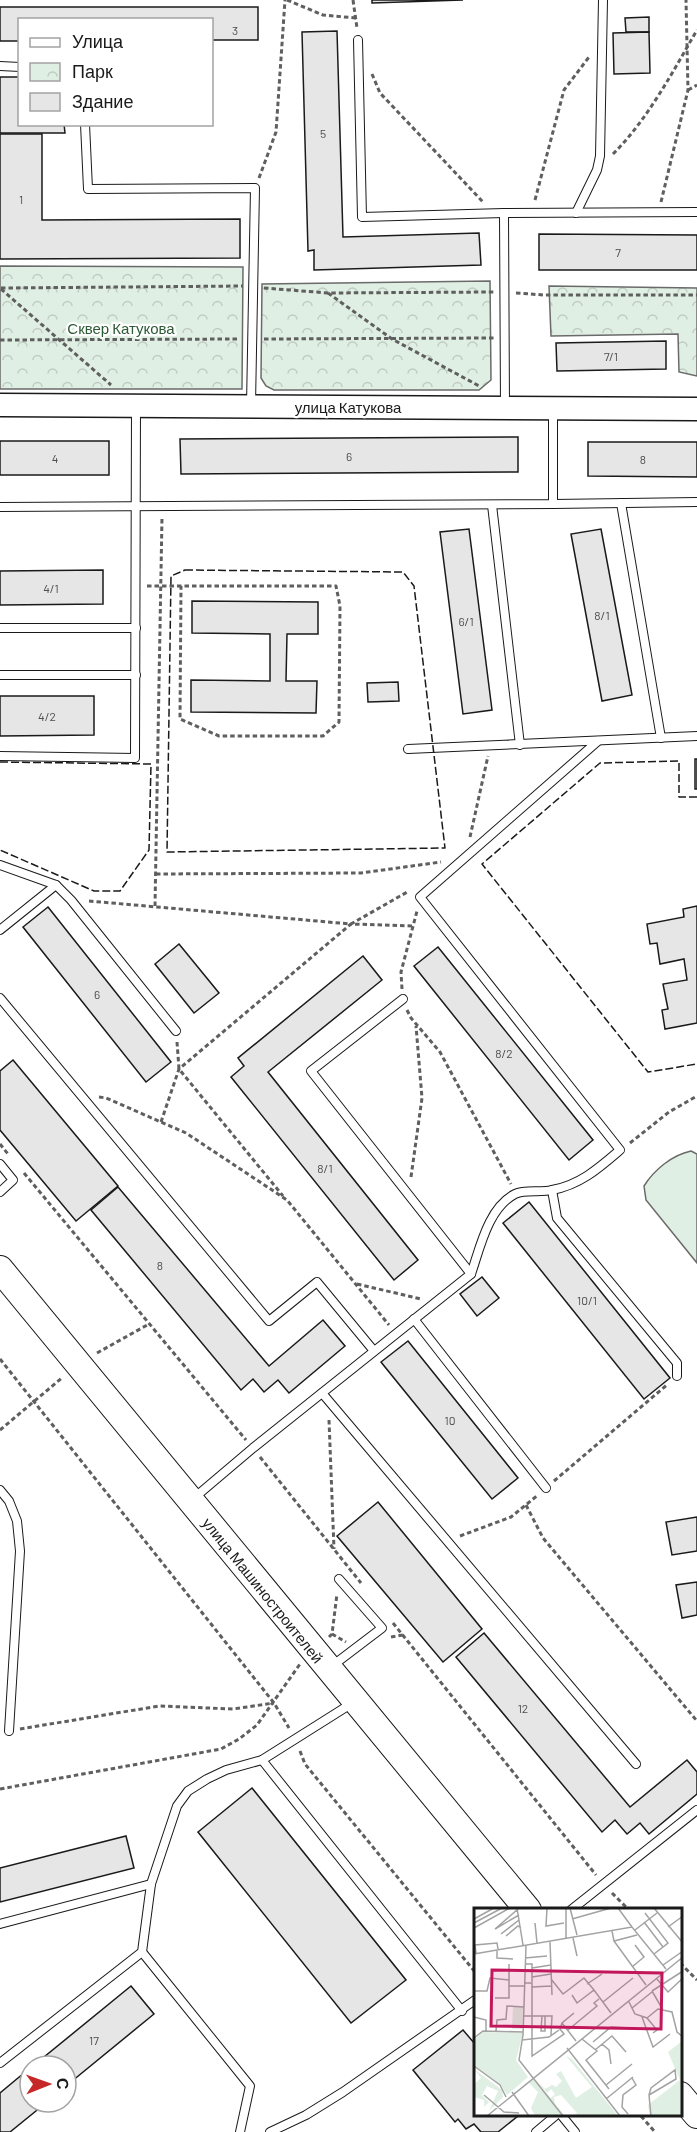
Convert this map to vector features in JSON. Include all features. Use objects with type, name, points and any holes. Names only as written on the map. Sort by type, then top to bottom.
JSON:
[{"type":"main road","name":"улица Машиностроителей","points":[[0,1269],[526,1908]]},
{"type":"main road","points":[[682,2096],[697,2115]]},
{"type":"street","name":"улица Катукова","points":[[0,405],[697,409]]},
{"type":"lane","points":[[576,213],[597,170],[600,156],[603,0]]},
{"type":"lane","points":[[358,40],[362,217],[504,213],[697,212]]},
{"type":"lane","points":[[0,66],[18,67]]},
{"type":"lane","points":[[85,126],[88,189],[255,189],[251,407]]},
{"type":"lane","points":[[504,213],[505,408]]},
{"type":"lane","points":[[0,756],[135,758],[136,507],[132,406]]},
{"type":"lane","points":[[553,408],[553,504]]},
{"type":"lane","points":[[0,507],[492,505],[697,501]]},
{"type":"lane","points":[[621,503],[661,738]]},
{"type":"lane","points":[[492,505],[520,745]]},
{"type":"lane","points":[[0,628],[136,628]]},
{"type":"lane","points":[[0,675],[136,675]]},
{"type":"lane","points":[[408,749],[697,736]]},
{"type":"lane","points":[[191,1501],[253,1448],[471,1274],[485,1233],[496,1211],[516,1193],[552,1190],[584,1179],[620,1150],[420,897],[598,741]]},
{"type":"lane","points":[[0,865],[56,885],[71,900],[176,1031]]},
{"type":"lane","points":[[0,930],[56,885]]},
{"type":"lane","points":[[0,998],[269,1321],[317,1282],[374,1351]]},
{"type":"lane","points":[[403,999],[311,1071],[471,1274]]},
{"type":"lane","points":[[0,1164],[13,1180],[0,1192]]},
{"type":"lane","points":[[552,1190],[557,1218],[677,1363],[677,1376]]},
{"type":"lane","points":[[414,1319],[546,1488]]},
{"type":"lane","points":[[322,1393],[636,1764]]},
{"type":"lane","points":[[0,1490],[9,1502],[17,1521],[20,1551],[9,1731]]},
{"type":"lane","points":[[321,1660],[382,1628],[339,1579]]},
{"type":"lane","points":[[0,2063],[142,1952],[151,1884],[177,1806],[188,1791],[226,1770],[262,1760],[355,1702]]},
{"type":"lane","points":[[262,1760],[462,2011]]},
{"type":"lane","points":[[574,1908],[697,1810]]},
{"type":"lane","points":[[0,1924],[151,1884]]},
{"type":"lane","points":[[142,1952],[250,2086],[240,2132]]},
{"type":"lane","points":[[270,2132],[306,2115],[343,2092],[474,2002]]},
{"type":"lane","points":[[536,2132],[553,2117]]},
{"type":"lane","points":[[564,2117],[575,2132]]},
{"type":"path","points":[[255,189],[276,132],[286,0],[323,15],[356,18]]},
{"type":"path","points":[[353,0],[358,40]]},
{"type":"path","points":[[658,212],[688,90],[686,0]]},
{"type":"path","points":[[597,170],[628,139],[697,30]]},
{"type":"path","points":[[530,213],[564,90],[602,38]]},
{"type":"path","points":[[688,90],[697,85]]},
{"type":"path","points":[[380,93],[494,214]]},
{"type":"path","points":[[0,288],[117,390],[132,406]]},
{"type":"path","points":[[504,291],[544,295],[697,295]]},
{"type":"path","points":[[328,293],[392,339],[485,389]]},
{"type":"path","points":[[155,907],[162,506]]},
{"type":"path","points":[[136,586],[161,585],[336,586],[340,606],[339,722],[323,736],[219,736],[180,719],[181,586]]},
{"type":"path","points":[[156,874],[361,873],[465,859],[490,747]]},
{"type":"path","points":[[179,1070],[351,924],[413,888]]},
{"type":"path","points":[[420,897],[401,972],[403,999],[411,1018],[440,1052],[516,1193]]},
{"type":"path","points":[[71,900],[351,924],[413,926]]},
{"type":"path","points":[[409,1196],[422,1098],[416,1024]]},
{"type":"path","points":[[161,1122],[179,1070],[176,1031]]},
{"type":"path","points":[[179,1070],[396,1334]]},
{"type":"path","points":[[79,1094],[106,1098],[186,1133],[286,1200]]},
{"type":"path","points":[[620,1150],[669,1112],[697,1096]]},
{"type":"path","points":[[0,1144],[15,1162]]},
{"type":"path","points":[[22,1171],[253,1448],[363,1585]]},
{"type":"path","points":[[355,1284],[436,1302]]},
{"type":"path","points":[[0,1430],[78,1364],[149,1323]]},
{"type":"path","points":[[0,1359],[273,1703],[295,1738],[305,1764],[474,1971]]},
{"type":"path","points":[[447,1541],[511,1517],[677,1376]]},
{"type":"path","points":[[331,1404],[329,1425],[334,1549]]},
{"type":"path","points":[[526,1505],[543,1538],[697,1721]]},
{"type":"path","points":[[0,1789],[221,1749],[239,1739],[257,1725],[298,1666],[321,1660],[332,1634],[342,1559]]},
{"type":"path","points":[[390,1618],[604,1884],[627,1908]]},
{"type":"path","points":[[9,1731],[159,1706],[233,1709],[273,1703]]},
{"type":"path","points":[[682,1964],[697,1980]]},
{"type":"path","points":[[643,2117],[655,2132]]},
{"type":"green space","name":"Сквер Катукова","points":[[0,266],[243,267],[242,389],[0,389]]},
{"type":"green space","points":[[490,281],[491,380],[479,390],[274,390],[266,386],[261,378],[262,284]]},
{"type":"green space","points":[[549,286],[697,288],[697,376],[679,372],[678,334],[551,336]]},
{"type":"green space","points":[[691,1151],[697,1154],[697,1263],[646,1200],[644,1186],[664,1164]]},
{"type":"building","points":[[372,0],[463,0],[372,3]]},
{"type":"building","points":[[0,7],[258,7],[258,40],[213,40],[213,18],[18,18],[18,41],[0,41]]},
{"type":"building","points":[[649,17],[649,32],[626,32],[625,18]]},
{"type":"building","points":[[337,31],[343,237],[479,233],[481,265],[314,270],[314,250],[308,251],[302,32]]},
{"type":"building","points":[[649,32],[650,73],[614,74],[613,33]]},
{"type":"building","points":[[0,77],[18,77],[18,126],[64,126],[65,133],[0,133]]},
{"type":"building","points":[[0,134],[42,134],[42,220],[240,219],[240,258],[0,259]]},
{"type":"building","points":[[539,234],[697,235],[697,270],[539,270]]},
{"type":"building","points":[[666,341],[666,369],[557,371],[556,343]]},
{"type":"building","points":[[518,437],[518,472],[181,474],[180,439]]},
{"type":"building","points":[[0,441],[109,441],[109,475],[0,475]]},
{"type":"building","points":[[588,442],[697,442],[697,477],[588,476]]},
{"type":"building","points":[[469,529],[492,710],[463,714],[440,532]]},
{"type":"building","points":[[601,529],[632,695],[602,701],[571,534]]},
{"type":"building","points":[[103,570],[103,604],[0,605],[0,571]]},
{"type":"building","points":[[192,601],[318,602],[318,634],[287,634],[286,681],[317,681],[316,713],[191,712],[191,680],[270,681],[270,634],[192,633]]},
{"type":"building","points":[[398,682],[399,701],[368,702],[367,683]]},
{"type":"building","points":[[0,696],[94,696],[94,735],[0,736]]},
{"type":"building","points":[[695,759],[697,759],[697,789],[695,789]]},
{"type":"building","points":[[697,906],[697,1023],[665,1029],[662,1010],[668,1009],[663,984],[687,980],[684,959],[660,964],[657,943],[650,944],[647,924],[684,917],[683,909]]},
{"type":"building","points":[[48,907],[171,1062],[146,1082],[23,927]]},
{"type":"building","points":[[179,944],[219,993],[194,1013],[155,964]]},
{"type":"building","points":[[438,947],[593,1140],[569,1160],[414,966]]},
{"type":"building","points":[[363,956],[382,980],[268,1072],[418,1260],[394,1280],[231,1077],[244,1066],[238,1058]]},
{"type":"building","points":[[13,1060],[118,1186],[76,1221],[0,1130],[0,1071]]},
{"type":"building","points":[[118,1187],[269,1366],[323,1320],[345,1346],[289,1393],[278,1380],[264,1392],[253,1379],[241,1390],[91,1210]]},
{"type":"building","points":[[529,1202],[670,1378],[644,1399],[503,1223]]},
{"type":"building","points":[[482,1277],[499,1298],[477,1316],[460,1294]]},
{"type":"building","points":[[408,1341],[518,1478],[492,1499],[381,1362]]},
{"type":"building","points":[[378,1502],[482,1629],[443,1662],[337,1536]]},
{"type":"building","points":[[697,1517],[697,1551],[672,1555],[666,1522]]},
{"type":"building","points":[[697,1582],[697,1615],[682,1618],[676,1585]]},
{"type":"building","points":[[484,1633],[630,1807],[687,1760],[697,1772],[697,1794],[649,1834],[640,1823],[627,1834],[615,1820],[602,1832],[456,1657]]},
{"type":"building","points":[[252,1788],[406,1980],[351,2023],[198,1832]]},
{"type":"building","points":[[126,1836],[134,1868],[0,1902],[0,1868]]},
{"type":"building","points":[[131,1986],[154,2014],[78,2076],[78,2054],[48,2054]]},
{"type":"building","points":[[463,2030],[474,2043],[474,2117],[517,2117],[498,2132],[481,2132],[474,2124],[466,2129],[458,2119],[455,2122],[413,2070]]},
{"type":"building","points":[[18,2078],[18,2114],[32,2114],[10,2132],[0,2132],[0,2093]]},
{"type":"fence","points":[[185,570],[403,572],[414,586],[445,848],[167,852],[171,576],[185,570]]},
{"type":"fence","points":[[697,797],[679,797],[679,761],[600,763],[482,864],[648,1072],[697,1064]]},
{"type":"fence","points":[[0,762],[151,764],[149,850],[120,891],[94,891],[0,850]]}]
